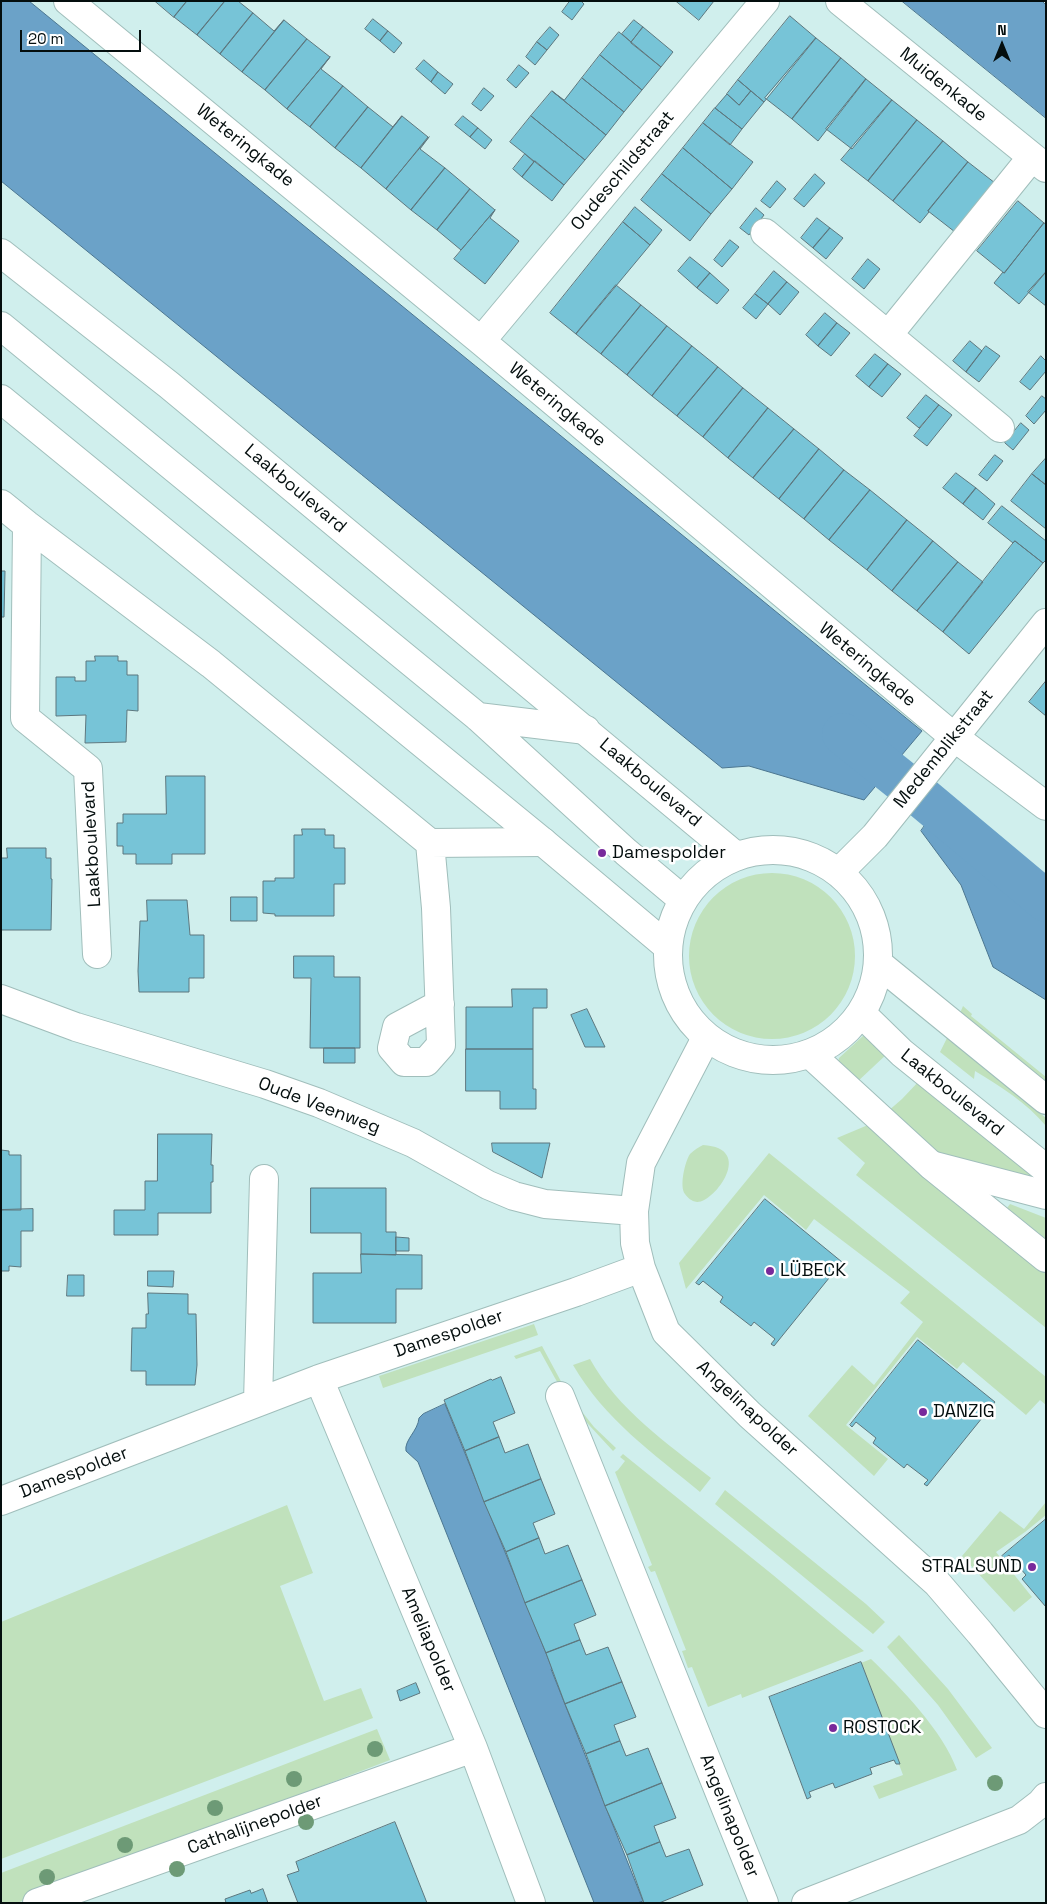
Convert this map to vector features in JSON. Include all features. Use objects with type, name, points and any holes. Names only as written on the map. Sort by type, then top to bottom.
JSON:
[{"type":"street","name":"Weteringkade","points":[[68,1],[480,341],[954,737],[1046,806]]},
{"type":"street","name":"Oudeschildstraat","points":[[480,341],[765,1]]},
{"type":"street","name":"Muidenkade","points":[[840,1],[1039,162]]},
{"type":"street","points":[[888,335],[1039,162]]},
{"type":"street","points":[[765,233],[1000,428]]},
{"type":"street","name":"Laakboulevard","points":[[1,253],[170,385],[736,856]]},
{"type":"street","points":[[1,326],[478,717],[626,852],[682,900]]},
{"type":"street","points":[[1,399],[543,842],[667,946]]},
{"type":"street","points":[[1,504],[211,664],[430,843],[543,842]]},
{"type":"street","name":"Laakboulevard","points":[[27,525],[25,718],[88,769],[97,954]]},
{"type":"street","name":"Medemblikstraat","points":[[839,872],[875,836],[1046,623]]},
{"type":"street","name":"Laakboulevard","points":[[478,717],[586,730]]},
{"type":"street","points":[[430,843],[436,908],[440,1004]]},
{"type":"street","points":[[771,849],[807,855],[839,872],[862,898],[876,929],[879,964],[874,990],[862,1014],[840,1038],[811,1055],[775,1062],[739,1056],[706,1038],[683,1012],[670,980],[667,946],[672,922],[682,900],[706,873],[736,856],[771,849]]},
{"type":"street","points":[[879,964],[1046,1100]]},
{"type":"street","name":"Oude Veenweg","points":[[1,1000],[76,1027],[265,1084],[319,1103],[413,1143],[462,1171],[514,1196],[545,1204],[634,1211]]},
{"type":"street","name":"Laakboulevard","points":[[862,1014],[902,1053],[1046,1169]]},
{"type":"street","name":"Angelinapolder","points":[[706,1038],[641,1163],[634,1211],[635,1244],[641,1268],[666,1332],[750,1415],[937,1583],[980,1632],[1046,1714]]},
{"type":"street","points":[[811,1055],[931,1165],[1046,1258]]},
{"type":"street","points":[[931,1165],[1046,1195]]},
{"type":"street","points":[[258,1402],[264,1179]]},
{"type":"street","name":"Damespolder","points":[[1,1501],[319,1379],[641,1268]]},
{"type":"street","name":"Ameliapolder","points":[[319,1379],[473,1748],[531,1903]]},
{"type":"street","name":"Angelinapolder","points":[[560,1396],[764,1903]]},
{"type":"street","name":"Cathalijnepolder","points":[[37,1903],[473,1748]]},
{"type":"street","points":[[806,1903],[1019,1820],[1041,1804],[1046,1797]]},
{"type":"green space","points":[[772,873],[796,877],[811,883],[836,904],[845,917],[851,932],[855,956],[851,980],[845,995],[824,1020],[811,1029],[796,1035],[772,1039],[748,1035],[733,1029],[708,1008],[699,995],[693,980],[689,956],[693,932],[699,917],[720,892],[733,883],[748,877]]},
{"type":"green space","points":[[963,1006],[972,1014],[971,1016],[1046,1077],[1046,1089],[958,1018]]},
{"type":"green space","points":[[864,1035],[888,1053],[856,1083],[838,1063],[839,1058]]},
{"type":"green space","points":[[947,1038],[1046,1118],[1046,1126],[1022,1102],[975,1071],[974,1079],[940,1052]]},
{"type":"green space","points":[[920,1080],[1043,1180],[967,1165],[938,1153],[887,1112]]},
{"type":"green space","points":[[868,1125],[1046,1269],[1046,1328],[856,1175],[865,1163],[837,1138]]},
{"type":"green space","points":[[703,1145],[719,1148],[727,1155],[729,1165],[726,1175],[713,1194],[697,1202],[690,1199],[683,1191],[683,1180],[688,1157]]},
{"type":"green space","points":[[769,1153],[1046,1377],[1046,1405],[1040,1400],[1026,1415],[963,1362],[957,1369],[917,1337],[846,1425],[888,1459],[874,1476],[808,1416],[852,1365],[874,1385],[923,1322],[900,1303],[910,1292],[814,1219],[806,1230],[764,1195],[686,1289],[679,1263]]},
{"type":"green space","points":[[1010,1204],[1046,1218],[1046,1239],[1007,1208]]},
{"type":"green space","points":[[534,1324],[538,1335],[383,1388],[379,1376]]},
{"type":"green space","points":[[542,1346],[564,1387],[561,1389],[540,1351],[516,1359],[514,1356]]},
{"type":"green space","points":[[590,1359],[601,1377],[629,1410],[711,1478],[700,1492],[630,1434],[600,1402],[573,1365]]},
{"type":"green space","points":[[579,1408],[594,1427],[616,1448],[613,1451],[577,1412]]},
{"type":"green space","points":[[623,1454],[864,1651],[742,1698],[741,1694],[708,1707],[692,1667],[688,1668],[682,1651],[686,1650],[655,1571],[651,1572],[648,1567],[652,1565],[615,1472],[625,1461],[620,1457]]},
{"type":"green space","points":[[725,1490],[866,1604],[885,1622],[873,1634],[715,1504]]},
{"type":"green space","points":[[1046,1502],[1046,1515],[996,1552],[1032,1597],[1014,1612],[962,1556],[1000,1511],[1024,1529]]},
{"type":"green space","points":[[287,1505],[313,1573],[280,1586],[324,1701],[361,1688],[373,1718],[1,1859],[1,1622]]},
{"type":"green space","points":[[899,1635],[948,1689],[992,1748],[976,1758],[938,1705],[887,1647]]},
{"type":"green space","points":[[871,1659],[932,1725],[951,1755],[957,1770],[879,1799],[873,1786],[903,1775],[861,1663]]},
{"type":"green space","points":[[377,1729],[390,1760],[17,1903],[1,1903],[1,1873]]},
{"type":"water","points":[[1,1],[29,1],[922,731],[864,800],[749,766],[722,768],[1,181]]},
{"type":"water","points":[[902,1],[1042,1],[1046,5],[1046,118]]},
{"type":"water","points":[[946,795],[1046,876],[1046,1000],[993,967],[961,885],[921,831]]},
{"type":"water","points":[[445,1404],[552,1668],[643,1901],[637,1903],[594,1903],[418,1462],[406,1451],[407,1443],[419,1418],[423,1414]]},
{"type":"building","points":[[155,1],[187,1],[174,17]]},
{"type":"building","points":[[187,1],[225,1],[197,35],[174,17]]},
{"type":"building","points":[[225,1],[238,1],[253,13],[220,54],[197,35]]},
{"type":"building","points":[[570,1],[581,1],[584,4],[572,20],[562,12]]},
{"type":"building","points":[[676,1],[714,1],[699,20]]},
{"type":"building","points":[[253,13],[274,31],[284,20],[242,72],[220,54]]},
{"type":"building","points":[[790,16],[816,38],[764,102],[738,80]]},
{"type":"building","points":[[373,19],[388,31],[380,41],[365,29]]},
{"type":"building","points":[[284,20],[307,39],[265,90],[242,72]]},
{"type":"building","points":[[634,20],[643,27],[631,42],[622,34]]},
{"type":"building","points":[[550,27],[559,35],[547,50],[537,42]]},
{"type":"building","points":[[643,27],[673,52],[661,67],[631,43]]},
{"type":"building","points":[[388,31],[402,43],[394,53],[380,41]]},
{"type":"building","points":[[619,32],[661,67],[642,90],[600,55]]},
{"type":"building","points":[[816,38],[841,58],[792,119],[765,98]]},
{"type":"building","points":[[307,39],[330,57],[287,109],[265,90]]},
{"type":"building","points":[[537,42],[547,50],[535,65],[526,57]]},
{"type":"building","points":[[600,55],[642,90],[624,112],[582,78]]},
{"type":"building","points":[[330,57],[321,69],[343,86],[310,127],[287,109]]},
{"type":"building","points":[[841,58],[866,79],[818,141],[792,119]]},
{"type":"building","points":[[424,60],[438,72],[431,82],[416,69]]},
{"type":"building","points":[[519,65],[529,73],[516,88],[507,80]]},
{"type":"building","points":[[438,72],[453,84],[445,94],[431,82]]},
{"type":"building","points":[[582,78],[624,112],[606,135],[552,91],[564,100]]},
{"type":"building","points":[[866,79],[892,100],[852,149],[826,129]]},
{"type":"building","points":[[738,80],[751,91],[739,105],[727,94]]},
{"type":"building","points":[[343,86],[368,107],[335,148],[310,127]]},
{"type":"building","points":[[484,88],[494,96],[481,111],[472,104]]},
{"type":"building","points":[[552,91],[606,135],[585,160],[531,116]]},
{"type":"building","points":[[751,91],[764,102],[742,129],[715,108],[727,94],[739,105]]},
{"type":"building","points":[[892,100],[917,120],[868,181],[841,160]]},
{"type":"building","points":[[368,107],[393,127],[402,116],[361,168],[335,148]]},
{"type":"building","points":[[715,108],[742,129],[730,145],[703,123]]},
{"type":"building","points":[[402,116],[428,137],[386,189],[361,168]]},
{"type":"building","points":[[463,116],[478,128],[470,137],[455,125]]},
{"type":"building","points":[[531,116],[585,160],[564,185],[510,142]]},
{"type":"building","points":[[917,120],[943,141],[893,201],[868,181]]},
{"type":"building","points":[[703,123],[753,162],[732,189],[683,148]]},
{"type":"building","points":[[478,128],[492,140],[485,149],[470,137]]},
{"type":"building","points":[[429,137],[420,149],[445,168],[411,210],[386,189]]},
{"type":"building","points":[[943,141],[968,162],[920,223],[893,201]]},
{"type":"building","points":[[683,148],[732,189],[711,214],[662,174]]},
{"type":"building","points":[[525,154],[534,162],[522,177],[513,169]]},
{"type":"building","points":[[535,161],[564,185],[552,201],[522,177]]},
{"type":"building","points":[[968,162],[995,183],[955,232],[928,211]]},
{"type":"building","points":[[445,168],[470,189],[437,230],[411,210]]},
{"type":"building","points":[[662,174],[711,214],[690,241],[641,200]]},
{"type":"building","points":[[815,174],[825,183],[804,207],[794,199]]},
{"type":"building","points":[[777,181],[786,189],[770,208],[761,201]]},
{"type":"building","points":[[470,189],[495,210],[461,250],[437,230]]},
{"type":"building","points":[[1018,201],[1044,223],[1004,273],[977,251]]},
{"type":"building","points":[[635,207],[662,230],[650,245],[623,222]]},
{"type":"building","points":[[756,208],[764,215],[749,235],[740,228]]},
{"type":"building","points":[[495,210],[490,218],[519,241],[485,284],[454,259]]},
{"type":"building","points":[[817,218],[830,228],[813,248],[801,238]]},
{"type":"building","points":[[623,222],[650,245],[576,334],[550,313]]},
{"type":"building","points":[[1044,223],[1046,224],[1046,272],[1019,304],[994,283]]},
{"type":"building","points":[[830,228],[843,238],[826,259],[813,248]]},
{"type":"building","points":[[730,240],[739,247],[722,267],[714,260]]},
{"type":"building","points":[[690,257],[710,273],[697,288],[678,271]]},
{"type":"building","points":[[868,259],[880,269],[864,289],[852,279]]},
{"type":"building","points":[[774,271],[787,282],[768,304],[755,294]]},
{"type":"building","points":[[1046,272],[1046,306],[1028,292]]},
{"type":"building","points":[[710,273],[729,290],[717,304],[697,288]]},
{"type":"building","points":[[787,282],[799,292],[780,315],[768,304]]},
{"type":"building","points":[[616,285],[641,305],[601,354],[576,334]]},
{"type":"building","points":[[755,294],[768,304],[756,319],[743,308]]},
{"type":"building","points":[[641,305],[667,326],[627,375],[601,354]]},
{"type":"building","points":[[825,313],[837,323],[818,346],[806,335]]},
{"type":"building","points":[[837,323],[850,333],[831,356],[818,346]]},
{"type":"building","points":[[667,326],[692,346],[652,396],[627,375]]},
{"type":"building","points":[[970,341],[982,351],[966,372],[953,361]]},
{"type":"building","points":[[692,346],[718,367],[677,416],[652,396]]},
{"type":"building","points":[[986,346],[1000,356],[979,382],[966,372]]},
{"type":"building","points":[[875,354],[888,364],[869,387],[856,376]]},
{"type":"building","points":[[1041,356],[1046,361],[1046,371],[1030,390],[1020,382]]},
{"type":"building","points":[[888,364],[901,374],[882,397],[869,387]]},
{"type":"building","points":[[718,367],[743,388],[703,437],[677,416]]},
{"type":"building","points":[[743,388],[768,408],[728,458],[703,437]]},
{"type":"building","points":[[926,395],[939,405],[919,428],[907,418]]},
{"type":"building","points":[[1042,396],[1046,399],[1046,410],[1034,424],[1026,416]]},
{"type":"building","points":[[939,405],[952,415],[927,446],[914,436]]},
{"type":"building","points":[[768,408],[794,429],[753,478],[728,458]]},
{"type":"building","points":[[1021,423],[1029,430],[1013,450],[1005,443]]},
{"type":"building","points":[[794,429],[819,449],[779,499],[753,478]]},
{"type":"building","points":[[819,449],[844,470],[804,519],[779,499]]},
{"type":"building","points":[[995,455],[1003,461],[987,481],[979,475]]},
{"type":"building","points":[[1046,458],[1046,485],[1032,474]]},
{"type":"building","points":[[844,470],[870,490],[829,540],[804,519]]},
{"type":"building","points":[[956,473],[976,488],[963,504],[943,488]]},
{"type":"building","points":[[1032,474],[1046,485],[1046,529],[1011,501]]},
{"type":"building","points":[[976,488],[995,504],[983,520],[963,504]]},
{"type":"building","points":[[870,490],[907,520],[867,570],[829,540]]},
{"type":"building","points":[[1002,506],[1046,541],[1046,560],[1043,563],[988,523]]},
{"type":"building","points":[[907,520],[933,541],[892,591],[867,570]]},
{"type":"building","points":[[933,541],[958,562],[917,611],[892,591]]},
{"type":"building","points":[[1015,541],[1043,563],[969,654],[943,632]]},
{"type":"building","points":[[958,562],[983,582],[943,632],[917,611]]},
{"type":"building","points":[[1,571],[5,571],[4,617],[1,617]]},
{"type":"building","points":[[95,656],[118,656],[118,661],[127,661],[127,675],[138,675],[138,711],[127,710],[126,742],[85,743],[86,715],[56,716],[56,677],[75,677],[75,681],[86,681],[86,661],[95,661]]},
{"type":"building","points":[[1046,681],[1046,716],[1029,702]]},
{"type":"building","points":[[166,776],[205,776],[205,854],[172,854],[172,864],[136,864],[136,854],[123,854],[123,846],[117,846],[117,823],[123,823],[123,814],[166,814]]},
{"type":"building","points":[[302,829],[325,829],[325,835],[334,835],[334,848],[345,848],[345,884],[334,884],[334,916],[275,916],[275,914],[263,913],[263,881],[275,881],[275,878],[294,878],[294,835],[302,835]]},
{"type":"building","points":[[7,848],[46,848],[46,858],[51,858],[51,930],[1,930],[1,858],[7,858]]},
{"type":"building","points":[[231,897],[257,897],[257,921],[231,921]]},
{"type":"building","points":[[147,900],[187,900],[190,935],[204,935],[204,978],[189,978],[189,992],[139,992],[140,921],[147,921]]},
{"type":"building","points":[[294,956],[334,956],[334,977],[360,977],[360,1048],[310,1048],[311,978],[294,978]]},
{"type":"building","points":[[512,989],[547,989],[547,1008],[533,1008],[533,1049],[466,1049],[466,1007],[512,1007]]},
{"type":"building","points":[[587,1009],[605,1047],[585,1047],[571,1015]]},
{"type":"building","points":[[324,1048],[355,1048],[355,1063],[324,1063]]},
{"type":"building","points":[[466,1049],[533,1049],[533,1089],[536,1089],[536,1109],[500,1109],[500,1091],[466,1091]]},
{"type":"building","points":[[158,1134],[212,1134],[211,1165],[213,1165],[213,1182],[211,1182],[211,1213],[158,1213],[158,1235],[114,1235],[114,1210],[145,1210],[145,1181],[157,1181]]},
{"type":"building","points":[[492,1143],[550,1143],[542,1178],[493,1152]]},
{"type":"building","points":[[1,1150],[9,1151],[9,1155],[21,1155],[21,1210],[1,1210]]},
{"type":"building","points":[[311,1188],[386,1188],[386,1232],[396,1232],[396,1255],[361,1254],[361,1233],[311,1233]]},
{"type":"building","name":"LÜBECK","points":[[765,1199],[842,1262],[774,1346],[771,1344],[775,1339],[754,1322],[751,1326],[720,1302],[723,1297],[703,1281],[699,1285],[696,1283]]},
{"type":"building","points":[[33,1209],[33,1231],[21,1231],[21,1267],[9,1266],[9,1271],[1,1271],[1,1210]]},
{"type":"building","points":[[396,1237],[409,1238],[409,1251],[396,1251]]},
{"type":"building","points":[[361,1254],[422,1255],[422,1289],[396,1289],[396,1323],[313,1323],[313,1273],[361,1273]]},
{"type":"building","points":[[148,1271],[174,1271],[173,1287],[148,1286]]},
{"type":"building","points":[[68,1275],[84,1275],[84,1296],[67,1296]]},
{"type":"building","points":[[148,1293],[188,1294],[188,1314],[196,1314],[197,1365],[195,1385],[146,1385],[146,1371],[131,1371],[132,1328],[146,1328]]},
{"type":"building","name":"DANZIG","points":[[918,1340],[995,1402],[927,1486],[924,1484],[928,1480],[907,1464],[904,1468],[873,1443],[876,1438],[856,1422],[852,1427],[850,1425]]},
{"type":"building","points":[[501,1377],[515,1413],[493,1422],[499,1437],[465,1451],[444,1400],[491,1379]]},
{"type":"building","points":[[499,1437],[505,1453],[528,1444],[541,1479],[484,1502],[465,1451]]},
{"type":"building","points":[[541,1479],[555,1514],[533,1523],[539,1538],[506,1552],[484,1502]]},
{"type":"building","name":"STRALSUND","points":[[1046,1519],[1046,1607],[1022,1579],[1026,1575],[1009,1555],[1004,1559],[1002,1556]]},
{"type":"building","points":[[539,1538],[545,1554],[568,1545],[582,1580],[525,1603],[506,1552]]},
{"type":"building","points":[[582,1580],[596,1615],[574,1624],[580,1640],[546,1653],[525,1603]]},
{"type":"building","points":[[580,1640],[586,1655],[608,1647],[622,1682],[565,1704],[546,1653]]},
{"type":"building","name":"ROSTOCK","points":[[861,1662],[900,1764],[896,1764],[894,1760],[870,1768],[872,1774],[835,1788],[833,1783],[809,1792],[811,1797],[807,1799],[769,1697]]},
{"type":"building","points":[[622,1682],[636,1717],[614,1725],[620,1741],[586,1754],[565,1704]]},
{"type":"building","points":[[416,1683],[420,1693],[400,1701],[397,1691]]},
{"type":"building","points":[[620,1741],[626,1756],[648,1748],[662,1783],[605,1806],[586,1754]]},
{"type":"building","points":[[662,1783],[676,1818],[654,1826],[660,1842],[627,1855],[605,1806]]},
{"type":"building","points":[[395,1822],[427,1903],[298,1903],[287,1875],[299,1871],[296,1862]]},
{"type":"building","points":[[660,1842],[666,1857],[689,1849],[703,1885],[659,1903],[644,1903],[627,1855]]},
{"type":"building","points":[[263,1889],[268,1903],[226,1903],[225,1899],[250,1890],[251,1893]]},
{"type":"waterway","points":[[843,734],[1046,901]]},
{"type":"place","name":"Damespolder","points":[[602,853]]},
{"type":"place","name":"LÜBECK","points":[[770,1271]]},
{"type":"place","name":"DANZIG","points":[[923,1412]]},
{"type":"place","name":"STRALSUND","points":[[1032,1567]]},
{"type":"place","name":"ROSTOCK","points":[[833,1728]]}]
